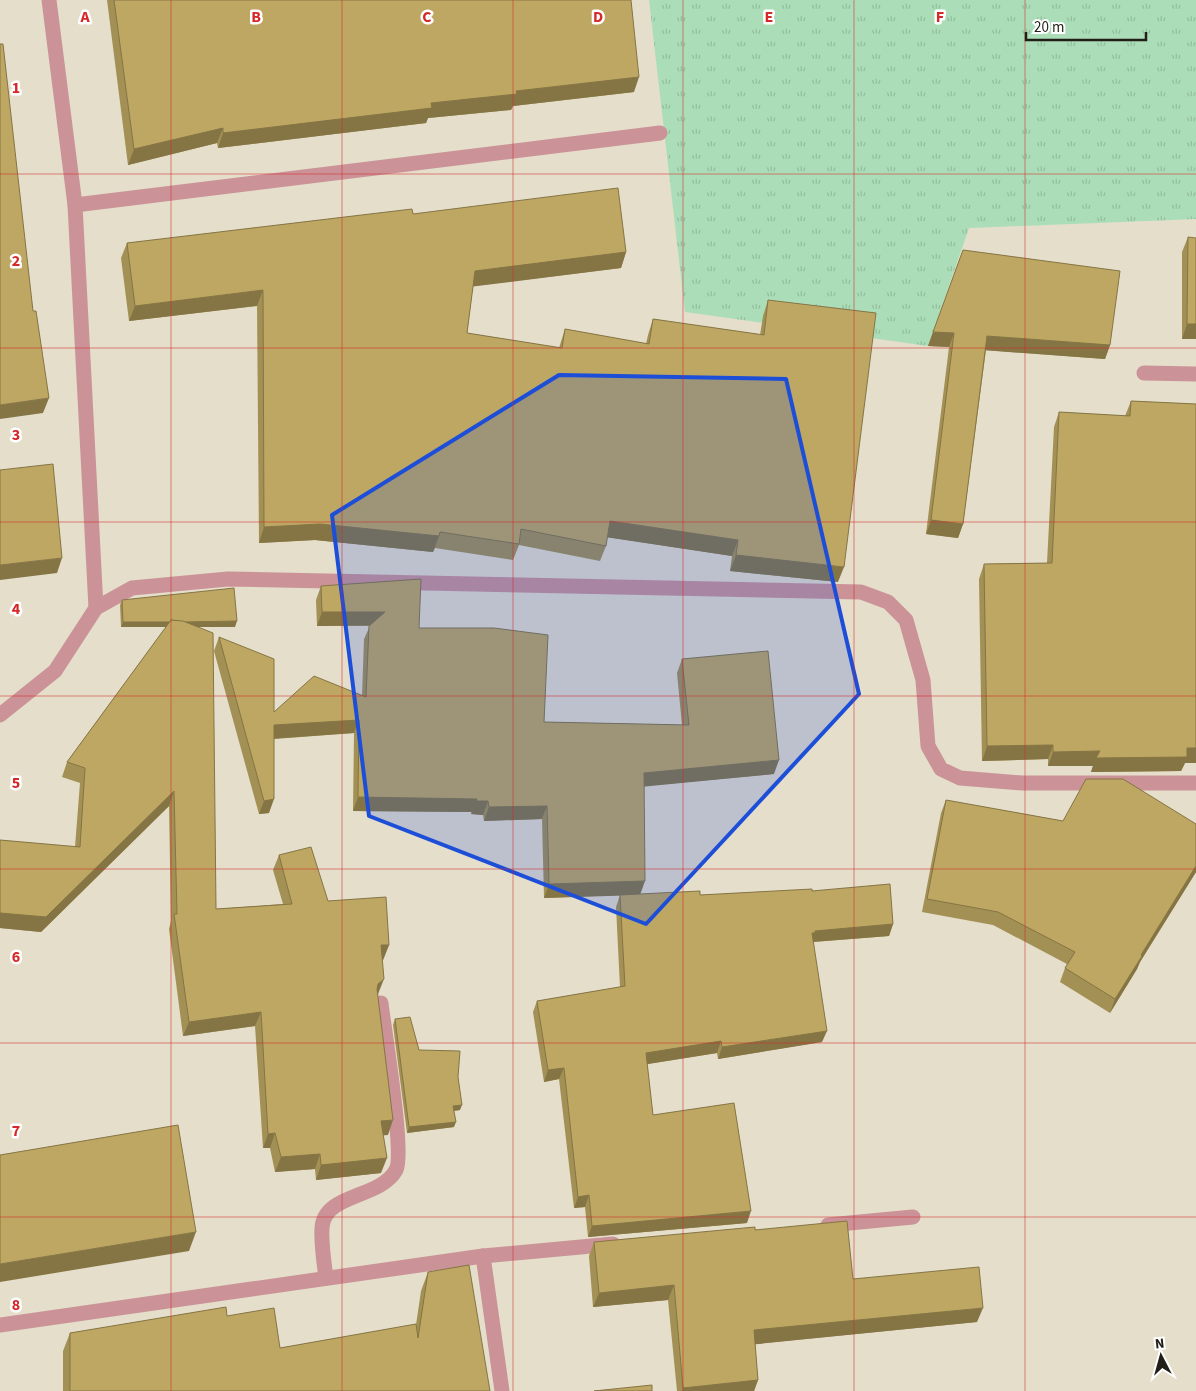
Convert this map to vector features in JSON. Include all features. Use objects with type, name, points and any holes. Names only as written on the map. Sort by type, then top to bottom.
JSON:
[{"type":"street","points":[[49,0],[75,205],[96,608]]},
{"type":"street","points":[[75,205],[660,133]]},
{"type":"street","points":[[1144,373],[1196,374]]},
{"type":"street","points":[[0,714],[55,671],[96,608],[132,588],[228,579],[861,592],[888,602],[906,620],[923,680],[928,746],[941,769],[960,778],[1022,783],[1196,783]]},
{"type":"street","points":[[326,1278],[322,1227],[326,1216],[336,1204],[382,1186],[397,1169],[398,1134],[381,1003]]},
{"type":"street","points":[[815,1226],[913,1217]]},
{"type":"street","points":[[0,1325],[483,1256],[630,1242]]},
{"type":"street","points":[[483,1256],[502,1391]]},
{"type":"highlighted area","points":[[559,375],[786,379],[859,694],[646,924],[369,816],[332,515]]},
{"type":"green space","points":[[649,0],[1196,0],[1196,219],[969,228],[928,346],[685,312]]},
{"type":"building","points":[[114,0],[631,0],[639,77],[516,91],[517,94],[431,103],[432,108],[223,133],[223,128],[134,149]]},
{"type":"building","points":[[0,44],[3,44],[33,311],[36,311],[49,398],[0,405]]},
{"type":"building","points":[[618,188],[626,252],[475,271],[467,333],[562,348],[565,329],[649,344],[653,319],[764,335],[768,300],[876,313],[844,567],[736,555],[738,540],[610,521],[606,546],[521,529],[519,544],[440,532],[439,536],[320,524],[264,527],[263,290],[135,306],[127,243],[412,209],[413,214]]},
{"type":"building","points":[[1188,237],[1196,238],[1196,324],[1187,324]]},
{"type":"building","points":[[963,250],[1120,271],[1110,345],[987,336],[963,524],[931,520],[954,333],[933,332]]},
{"type":"building","points":[[1131,401],[1196,404],[1196,748],[1187,748],[1187,757],[1096,758],[1100,751],[1053,752],[1053,745],[987,746],[984,564],[1052,563],[1059,412],[1130,416]]},
{"type":"building","points":[[53,464],[62,558],[0,565],[0,470]]},
{"type":"building","points":[[421,579],[419,628],[494,628],[548,635],[544,722],[689,725],[682,659],[768,651],[779,760],[644,773],[645,881],[549,884],[547,806],[489,807],[488,801],[476,801],[477,799],[358,797],[359,720],[274,725],[274,799],[264,801],[219,637],[274,659],[274,712],[314,676],[366,697],[369,626],[385,612],[322,612],[321,586]]},
{"type":"building","points":[[234,588],[237,621],[184,622],[171,620],[170,622],[123,622],[122,600]]},
{"type":"building","points":[[171,620],[183,621],[213,633],[216,909],[292,904],[279,855],[311,847],[328,901],[386,897],[389,945],[381,945],[384,979],[378,984],[377,989],[393,1120],[381,1121],[387,1158],[321,1165],[320,1154],[281,1157],[275,1133],[268,1134],[261,1012],[189,1022],[174,914],[177,914],[174,791],[46,917],[0,913],[0,840],[80,847],[85,768],[67,762]]},
{"type":"building","points":[[1086,779],[1123,779],[1196,824],[1196,866],[1115,999],[1065,968],[1075,952],[998,912],[927,899],[946,800],[1063,821]]},
{"type":"building","points":[[890,884],[893,924],[815,931],[815,933],[812,933],[827,1031],[722,1047],[721,1041],[646,1053],[653,1115],[734,1103],[751,1211],[592,1226],[589,1195],[578,1197],[564,1068],[548,1070],[537,1001],[625,986],[620,895],[700,891],[700,895],[812,889],[812,891]]},
{"type":"building","points":[[410,1017],[419,1050],[460,1051],[458,1077],[462,1105],[453,1106],[456,1122],[409,1127],[395,1019]]},
{"type":"building","points":[[178,1125],[196,1232],[0,1264],[0,1155]]},
{"type":"building","points":[[847,1221],[853,1279],[979,1267],[983,1308],[754,1330],[758,1380],[683,1388],[674,1285],[599,1293],[594,1242],[755,1227],[755,1230]]},
{"type":"building","points":[[469,1265],[490,1391],[70,1391],[70,1333],[226,1307],[227,1316],[274,1308],[280,1348],[416,1324],[418,1338],[428,1272]]},
{"type":"building","points":[[652,1385],[652,1391],[594,1391]]}]
